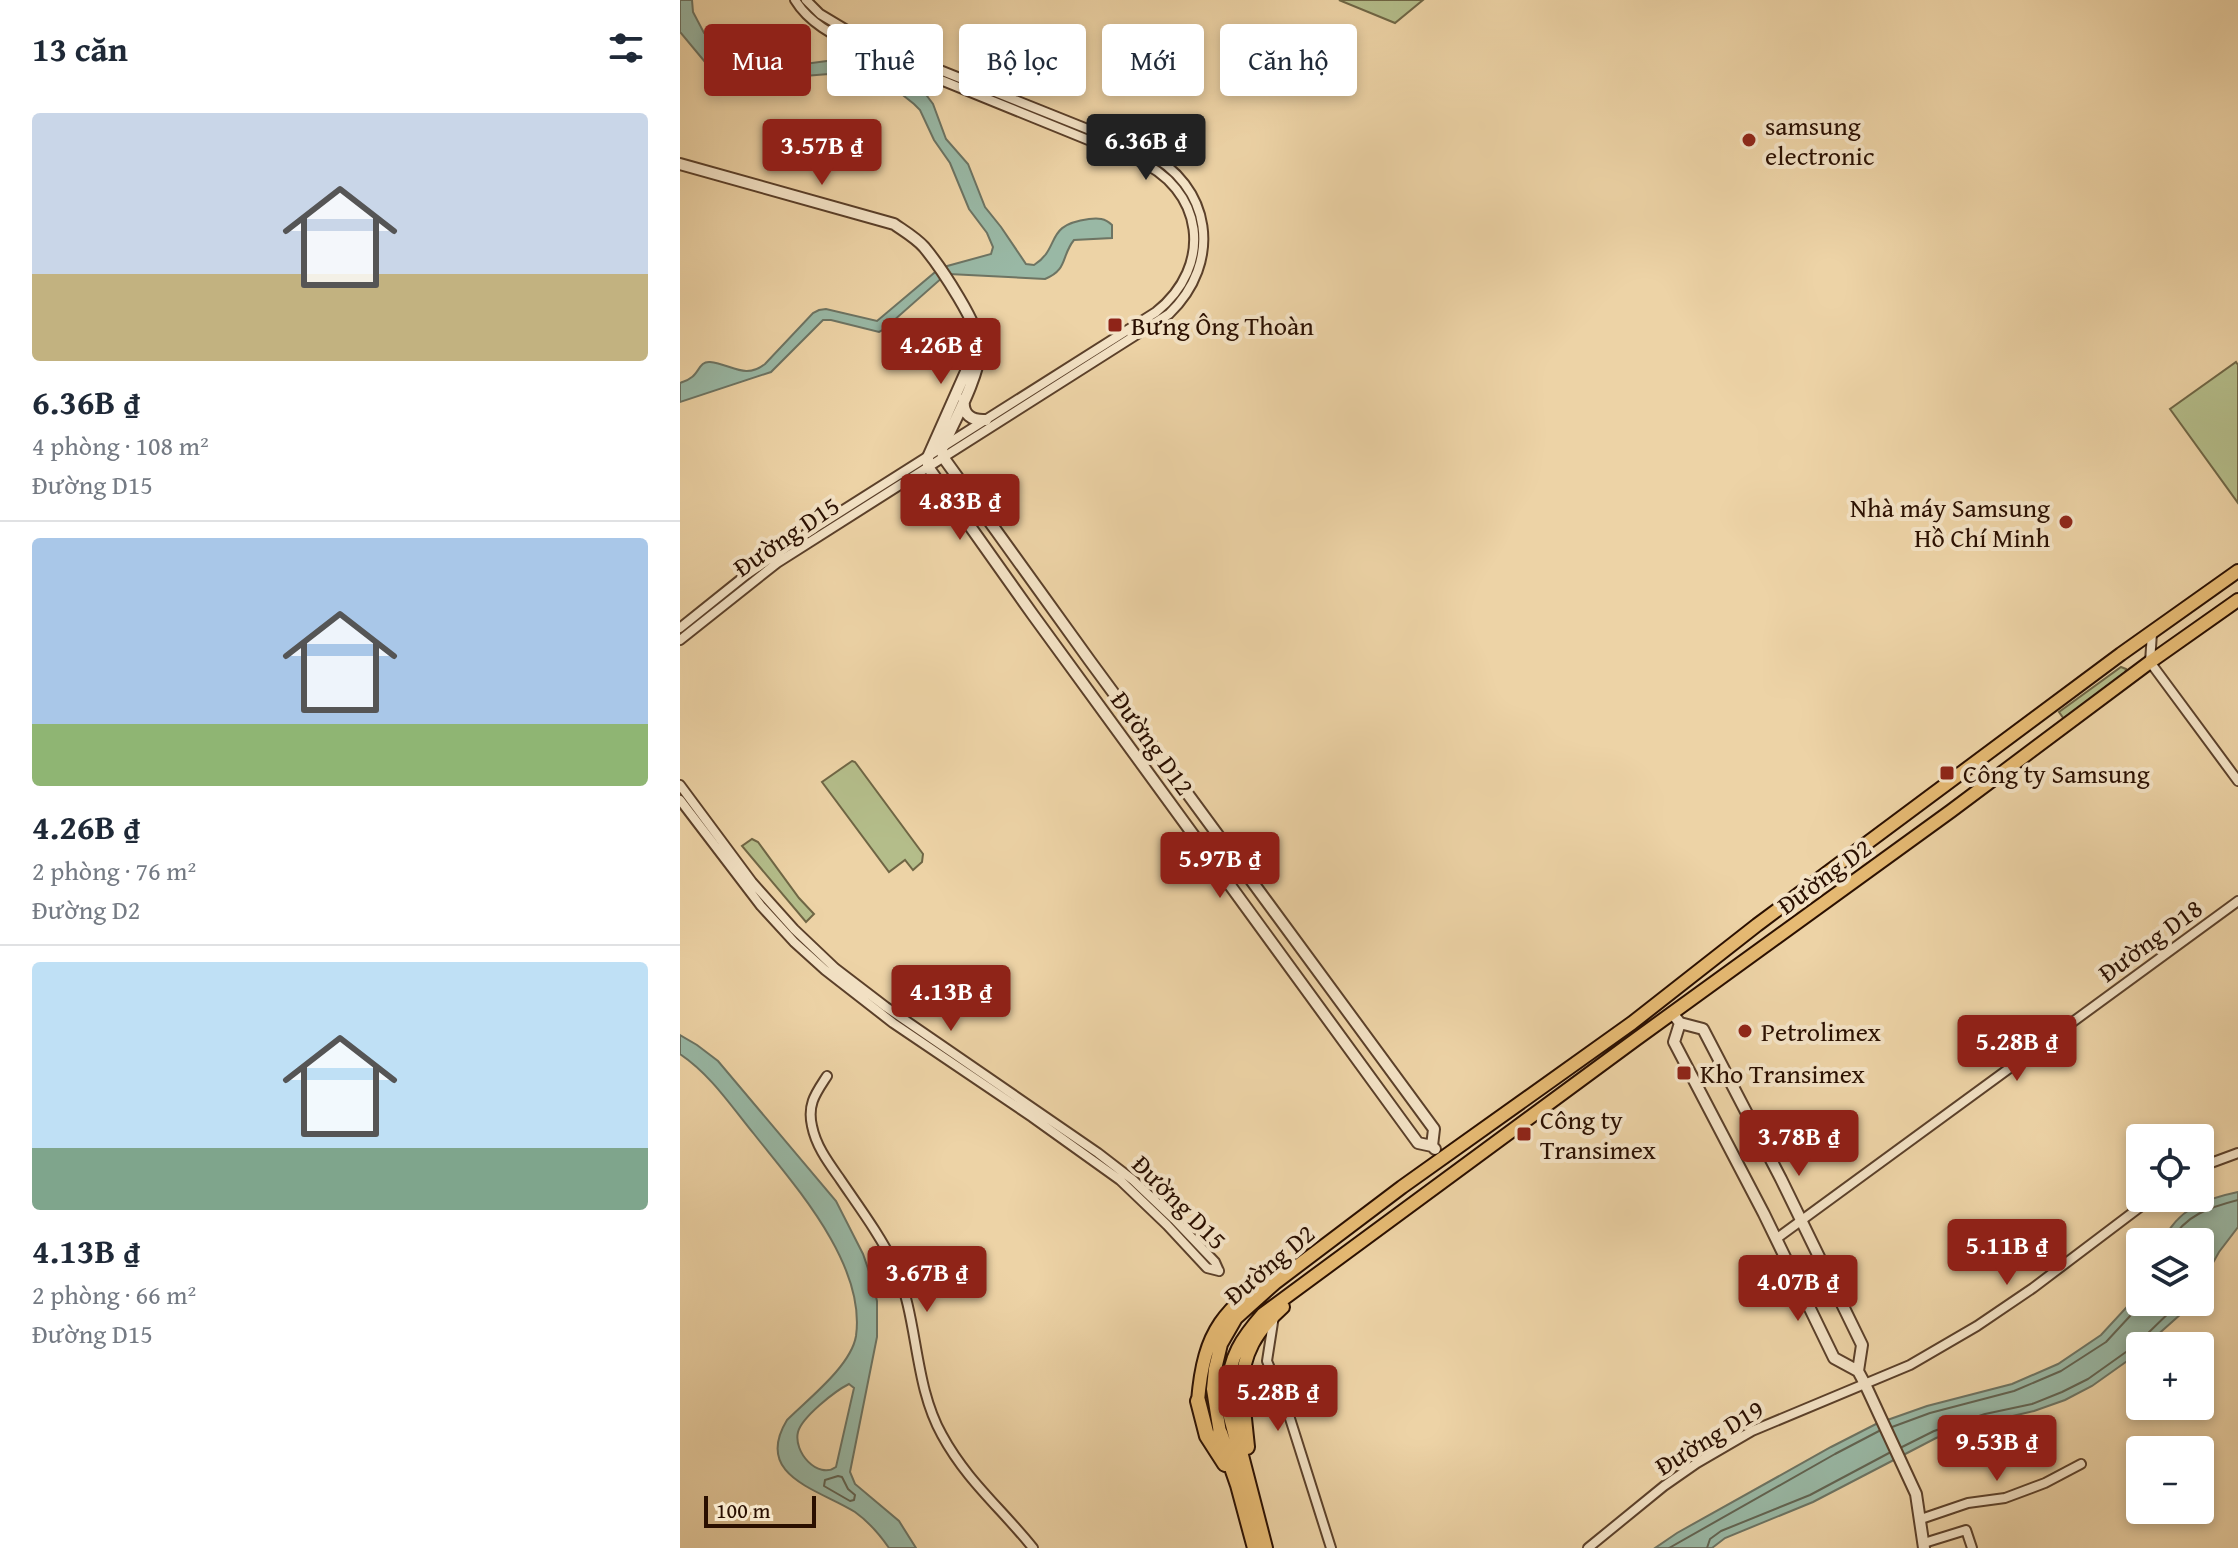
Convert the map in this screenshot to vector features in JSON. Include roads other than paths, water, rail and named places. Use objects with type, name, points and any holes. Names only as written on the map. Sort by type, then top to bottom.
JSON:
[{"type":"highway","points":[[1234,1390],[1230,1413],[1242,1482],[1260,1546]]},
{"type":"highway","points":[[1198,1401],[1207,1436],[1242,1482]]},
{"type":"highway","points":[[1220,1433],[1242,1482]]},
{"type":"main road","name":"Đường D2","points":[[1220,1433],[1213,1389],[1221,1344],[1236,1318],[1279,1280],[1441,1158],[1632,1023],[1708,963],[1710,956],[1732,938],[1742,936],[2238,568]]},
{"type":"main road","name":"Đường D2","points":[[1234,1390],[1229,1372],[1234,1355],[1263,1314],[1428,1198],[1435,1186],[1454,1176],[1676,1018],[2150,662],[2238,600]]},
{"type":"main road","points":[[1663,999],[1676,1018]]},
{"type":"main road","points":[[1441,1158],[1454,1176]]},
{"type":"main road","name":"Đường D2","points":[[1198,1401],[1206,1348],[1216,1329],[1246,1294],[1406,1177],[1424,1171]]},
{"type":"main road","name":"Đường D2","points":[[1234,1390],[1259,1331],[1274,1315],[1413,1207]]},
{"type":"street","name":"Đường D15","points":[[680,640],[777,563],[928,462],[1169,314],[1189,291],[1203,254],[1202,223],[1192,194],[1180,177],[1164,163],[1145,152],[1059,124],[839,38],[810,18],[795,0]]},
{"type":"street","name":"Đường D15","points":[[806,0],[820,14],[860,38],[1146,163],[1166,176],[1180,192],[1190,212],[1194,241],[1192,260],[1180,288],[1156,312],[986,420],[942,453]]},
{"type":"street","points":[[680,164],[894,224],[922,245],[979,335],[976,371],[942,453]]},
{"type":"street","points":[[928,462],[968,367],[972,343],[968,316]]},
{"type":"street","points":[[965,396],[966,414],[973,419],[986,420]]},
{"type":"street","name":"Đường D12","points":[[942,453],[1090,661],[1434,1129],[1432,1146]]},
{"type":"street","name":"Đường D15","points":[[680,628],[770,558],[928,462]]},
{"type":"street","name":"Đường D12","points":[[928,462],[1074,672],[1418,1143],[1432,1146],[1441,1158]]},
{"type":"street","points":[[2152,633],[2150,662],[2238,781]]},
{"type":"street","points":[[1074,672],[1090,661]]},
{"type":"street","name":"Đường D15","points":[[680,785],[752,882],[825,959],[886,1007],[1133,1180],[1215,1262],[1219,1271],[1207,1268],[1120,1180],[893,1023],[825,970],[761,906],[680,800]]},
{"type":"street","name":"Đường D18","points":[[1776,1239],[2238,901]]},
{"type":"street","points":[[1858,1371],[1862,1345],[1781,1179],[1703,1029],[1676,1018],[1674,1042],[1834,1358],[1858,1371],[1865,1384],[1916,1494],[1924,1546],[1966,1530],[1972,1548]]},
{"type":"street","points":[[827,1076],[812,1099],[810,1111],[815,1140],[894,1265],[910,1310],[930,1410],[967,1475],[1033,1548]]},
{"type":"street","points":[[2214,1162],[2238,1153]]},
{"type":"street","name":"Đường D19","points":[[1588,1548],[1697,1463],[1752,1431],[1910,1365],[1977,1326],[2033,1288],[2133,1212]]},
{"type":"street","points":[[1274,1315],[1267,1361],[1287,1409],[1331,1548]]},
{"type":"street","points":[[1921,1519],[1968,1503],[2005,1498],[2045,1483],[2081,1464]]},
{"type":"water","points":[[680,0],[692,0],[693,12],[704,33],[704,61],[680,32]]},
{"type":"water","points":[[827,61],[827,74],[811,75],[811,63]]},
{"type":"water","points":[[904,96],[927,96],[933,104],[946,139],[968,164],[985,207],[1026,264],[1034,265],[1043,258],[1059,231],[1075,222],[1104,220],[1112,225],[1112,238],[1074,240],[1061,267],[1045,279],[944,276],[879,332],[823,320],[771,372],[680,402],[680,383],[692,377],[704,363],[718,363],[744,371],[758,369],[819,310],[877,321],[940,268],[991,254],[993,247],[987,233],[969,209],[950,163],[914,104]]},
{"type":"water","points":[[680,1035],[718,1061],[836,1201],[863,1254],[877,1301],[877,1337],[850,1472],[855,1484],[899,1521],[916,1548],[889,1548],[855,1512],[808,1488],[784,1468],[778,1455],[779,1439],[787,1420],[838,1370],[856,1336],[856,1309],[850,1281],[824,1228],[789,1177],[720,1091],[680,1054]],"holes":[[[849,1384],[854,1388],[836,1467],[829,1470],[815,1467],[799,1448],[798,1432],[812,1412],[836,1392]]]},
{"type":"water","points":[[2238,1192],[2238,1227],[2214,1261],[2214,1228],[2170,1228],[2187,1212],[2214,1212],[2214,1198]]},
{"type":"water","points":[[2126,1308],[2126,1316],[2179,1316],[2161,1332],[2126,1332],[2126,1362],[2092,1386],[2065,1400],[1936,1438],[1813,1502],[1725,1538],[1712,1548],[1655,1548],[1876,1424],[1927,1406],[2012,1384],[2058,1364],[2101,1335]]},
{"type":"place","name":"samsung electronic","points":[[1749,140]]},
{"type":"place","name":"Bưng Ông Thoàn","points":[[1115,325]]},
{"type":"place","name":"Nhà máy Samsung Hồ Chí Minh","points":[[2066,522]]},
{"type":"place","name":"Công ty Samsung","points":[[1947,773]]},
{"type":"place","name":"Petrolimex","points":[[1745,1031]]},
{"type":"place","name":"Kho Transimex","points":[[1684,1073]]},
{"type":"place","name":"Công ty Transimex","points":[[1524,1134]]}]
